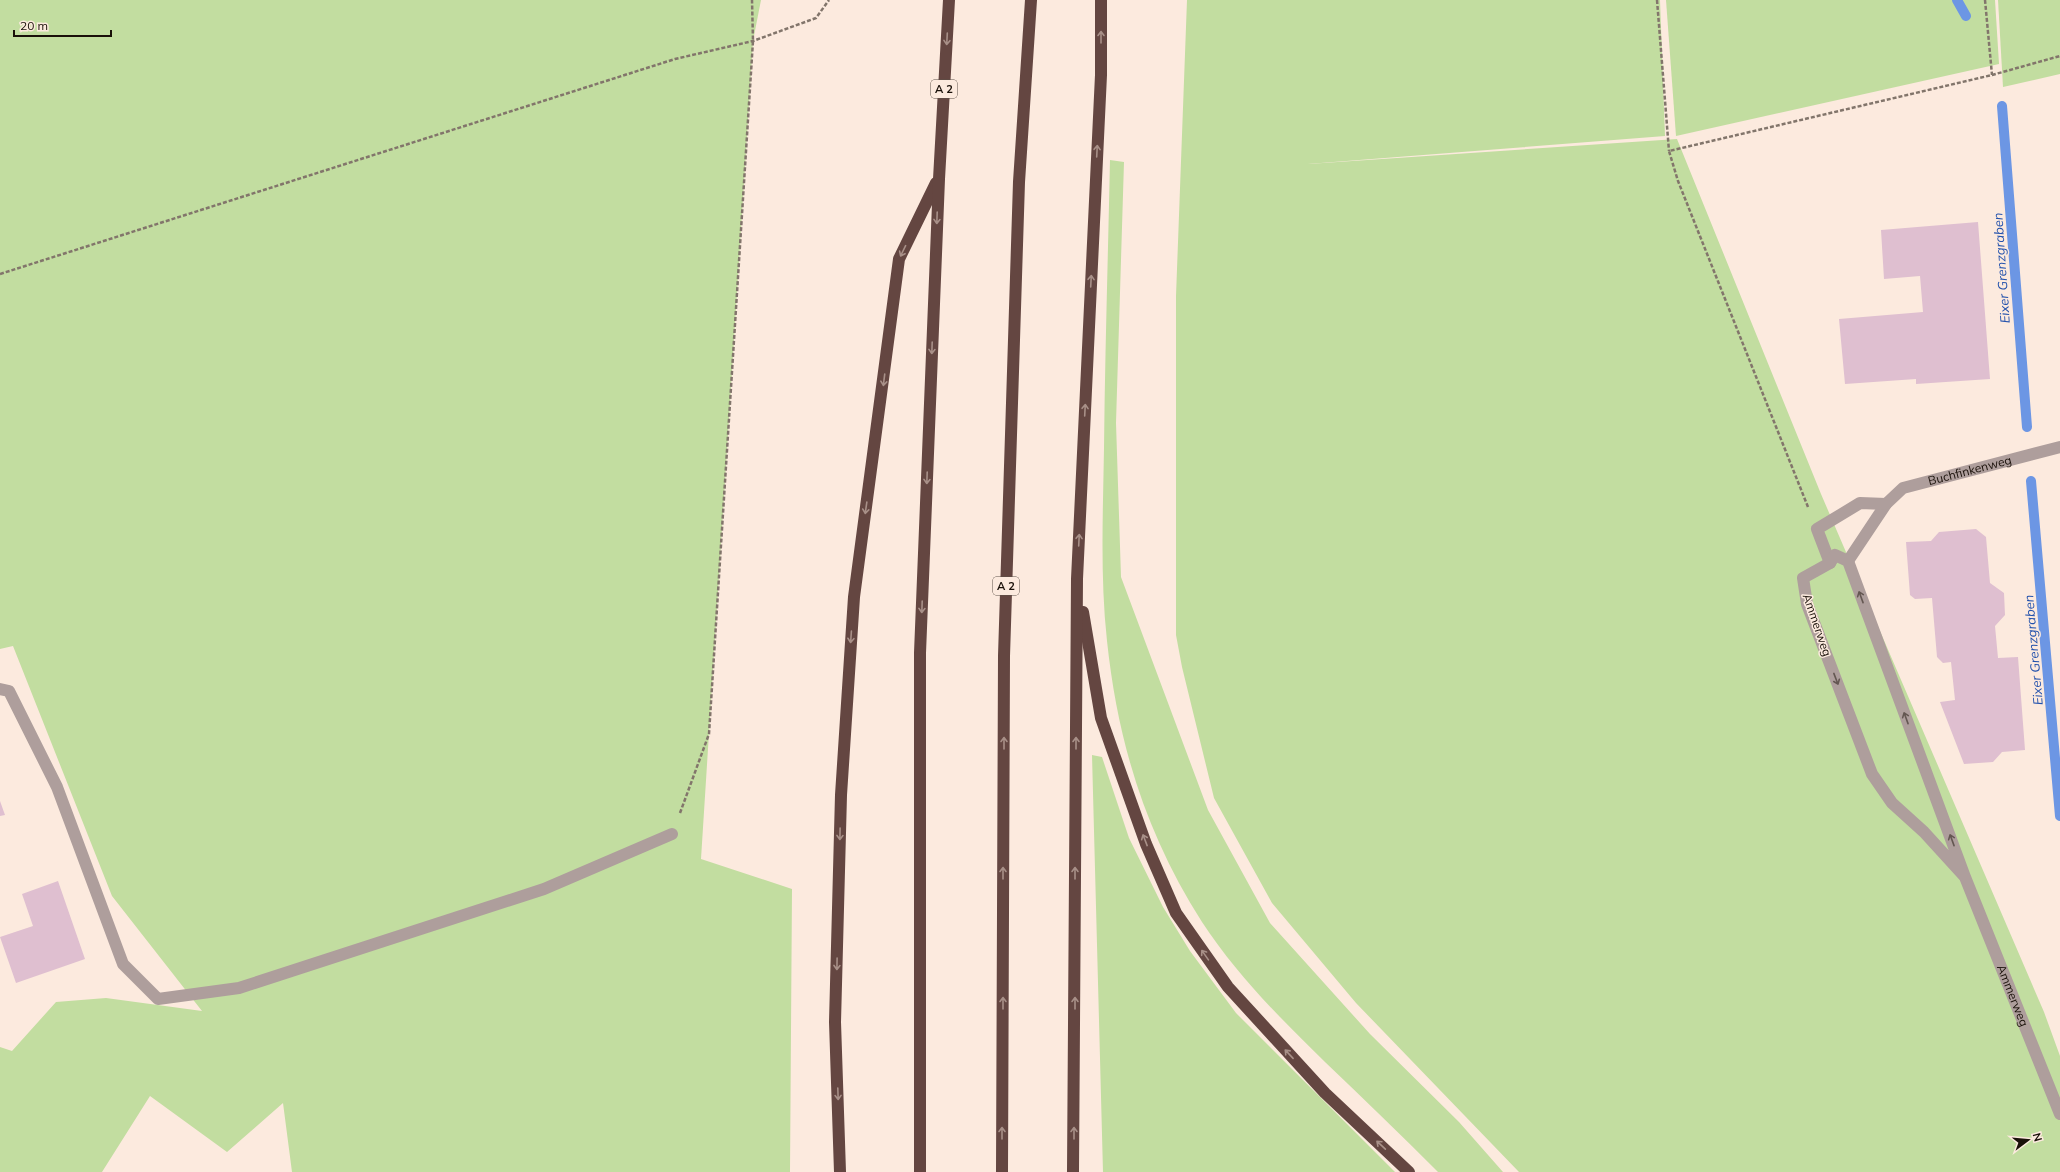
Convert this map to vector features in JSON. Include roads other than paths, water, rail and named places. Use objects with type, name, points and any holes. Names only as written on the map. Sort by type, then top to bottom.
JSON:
[{"type":"highway","name":"A 2","points":[[920,1172],[920,653],[938,179],[949,0]]},
{"type":"highway","name":"A 2","points":[[1002,1172],[1004,656],[1019,182],[1031,0]]},
{"type":"highway","points":[[1073,1172],[1077,579],[1101,75],[1101,0]]},
{"type":"highway","points":[[840,1172],[836,998],[841,795],[854,597],[899,259],[938,179]]},
{"type":"highway","points":[[1077,579],[1101,718],[1146,844],[1176,914],[1233,993],[1325,1093],[1409,1172]]},
{"type":"street","name":"Buchfinkenweg","points":[[1848,561],[1886,504],[1903,488],[1942,476],[2060,447]]},
{"type":"street","points":[[1830,563],[1817,529],[1860,503],[1886,504]]},
{"type":"street","name":"Ammerweg","points":[[1965,877],[1924,832],[1892,803],[1872,774],[1807,604],[1803,578],[1830,563],[1835,555],[1848,561],[1965,877],[2060,1114]]},
{"type":"street","points":[[0,688],[9,691],[57,788],[123,964],[158,999],[239,988],[253,984],[544,889],[672,834]]},
{"type":"waterway","name":"Eixer Grenzgraben","points":[[1957,0],[1966,16]]},
{"type":"waterway","name":"Eixer Grenzgraben","points":[[2002,106],[2027,427]]},
{"type":"waterway","name":"Eixer Grenzgraben","points":[[2031,481],[2060,816]]}]
